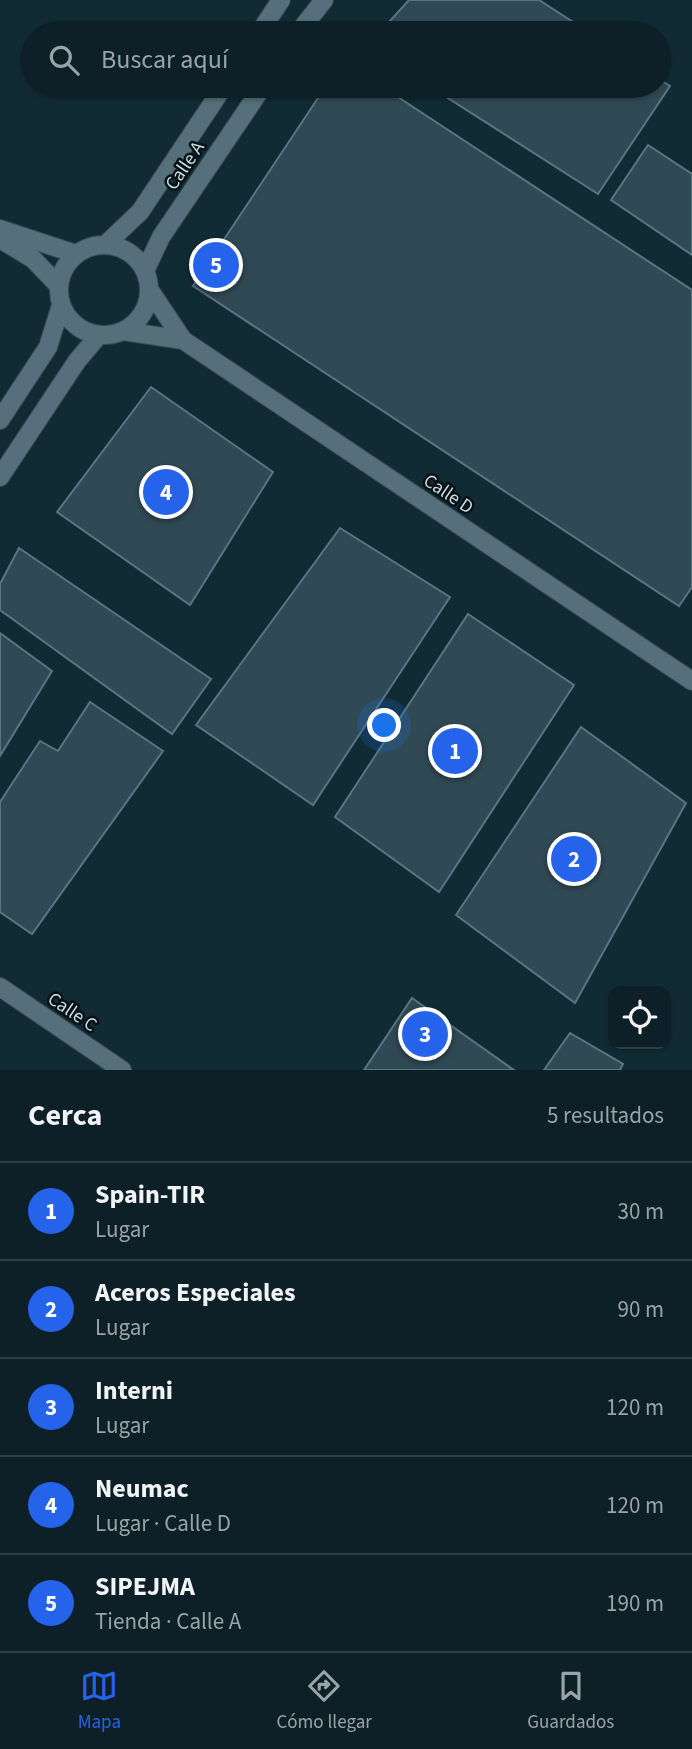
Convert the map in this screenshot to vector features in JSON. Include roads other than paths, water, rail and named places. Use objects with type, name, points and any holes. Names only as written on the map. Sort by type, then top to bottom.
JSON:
[{"type":"street","points":[[267,21],[281,0]]},
{"type":"street","points":[[307,21],[324,0]]},
{"type":"street","name":"Calle A","points":[[105,245],[140,212],[216,98]]},
{"type":"street","name":"Calle A","points":[[147,280],[160,237],[254,98]]},
{"type":"street","points":[[0,229],[76,254]]},
{"type":"street","points":[[0,239],[33,259],[59,286]]},
{"type":"street","points":[[0,420],[48,347],[61,305],[59,286],[68,263],[76,254],[95,245],[129,252],[147,280],[148,299],[139,318],[123,331],[99,335],[76,325],[61,305]]},
{"type":"street","name":"Calle D","points":[[147,280],[183,340],[692,681]]},
{"type":"street","name":"Calle D","points":[[123,331],[183,340]]},
{"type":"street","points":[[0,477],[77,361],[99,335]]},
{"type":"street","name":"Calle C","points":[[0,987],[122,1070]]},
{"type":"place","name":"SIPEJMA","points":[[216,265]]},
{"type":"place","name":"Neumac","points":[[166,492]]},
{"type":"place","name":"Spain-TIR","points":[[455,751]]},
{"type":"place","name":"Aceros Especiales","points":[[574,859]]},
{"type":"place","name":"Interni","points":[[425,1034]]}]
